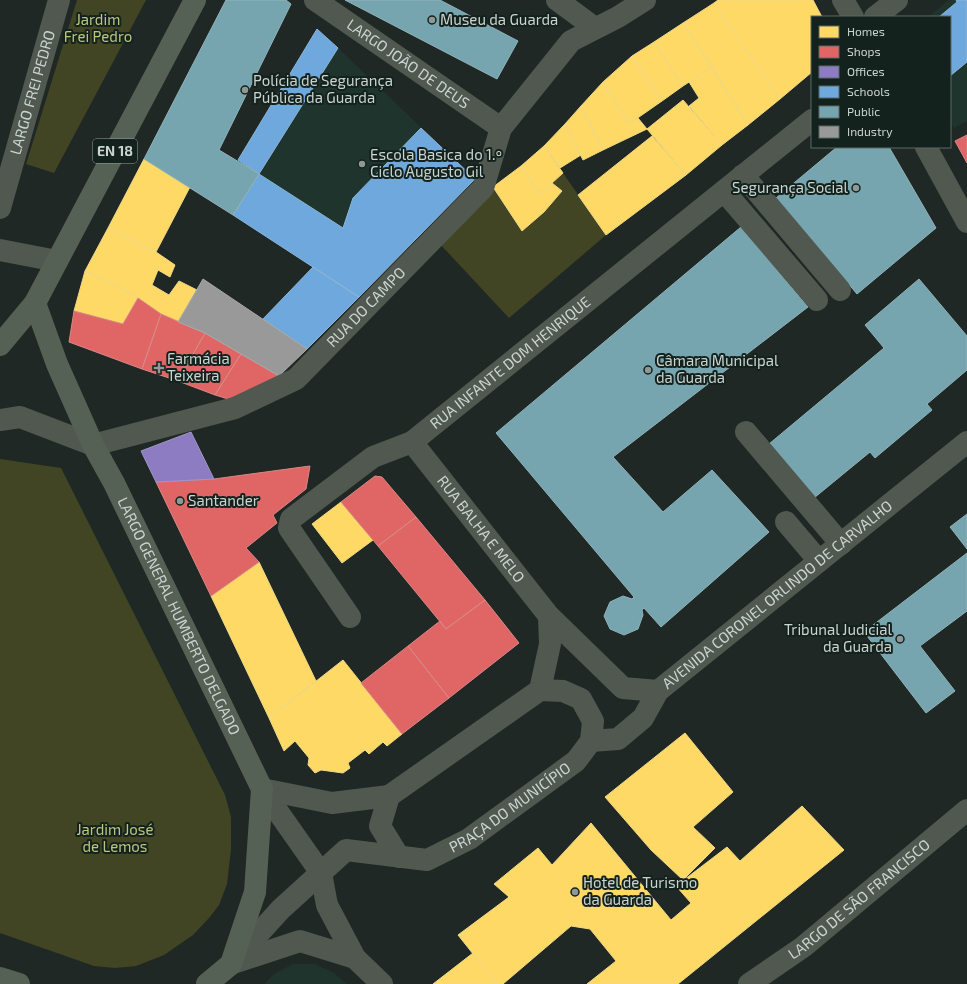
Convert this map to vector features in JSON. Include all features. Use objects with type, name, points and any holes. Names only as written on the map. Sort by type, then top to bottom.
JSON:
[{"type":"main road","name":"EN 18","points":[[0,345],[34,303],[196,0]]},
{"type":"main road","name":"LARGO GENERAL HUMBERTO DELGADO","points":[[34,303],[57,364],[93,445],[114,483],[262,789]]},
{"type":"main road","points":[[207,984],[231,964],[255,892],[262,789]]},
{"type":"main road","points":[[0,978],[19,984]]},
{"type":"street","name":"LARGO FREI PEDRO","points":[[0,208],[59,0]]},
{"type":"street","name":"LARGO JOÃO DE DEUS","points":[[315,0],[501,128]]},
{"type":"street","points":[[557,0],[596,28]]},
{"type":"street","points":[[501,128],[571,41],[618,17],[645,0]]},
{"type":"street","points":[[842,0],[852,16]]},
{"type":"street","points":[[876,16],[897,0]]},
{"type":"street","name":"RUA INFANTE DOM HENRIQUE","points":[[350,617],[289,528],[291,519],[374,457],[412,442],[811,121]]},
{"type":"street","name":"RUA DO CAMPO","points":[[93,445],[235,408],[296,379],[483,188],[501,128]]},
{"type":"street","points":[[927,148],[967,222]]},
{"type":"street","points":[[743,176],[840,290]]},
{"type":"street","points":[[724,191],[817,300]]},
{"type":"street","points":[[0,250],[57,261]]},
{"type":"street","points":[[0,420],[20,417],[93,445]]},
{"type":"street","points":[[746,432],[841,544]]},
{"type":"street","name":"RUA BALHA E MELO","points":[[412,442],[549,616]]},
{"type":"street","name":"AVENIDA CORONEL ORLINDO DE CARVALHO","points":[[591,741],[618,739],[642,718],[658,691],[967,442]]},
{"type":"street","points":[[786,522],[819,561]]},
{"type":"street","points":[[262,789],[332,803],[389,796],[540,690],[550,644],[549,616]]},
{"type":"street","points":[[549,616],[623,688],[658,691]]},
{"type":"street","name":"PRAÇA DO MUNICÍPIO","points":[[321,873],[346,850],[427,860],[469,839],[576,761],[591,741],[594,721],[581,699],[563,691],[540,690]]},
{"type":"street","points":[[262,789],[321,873],[327,905],[355,958],[382,984]]},
{"type":"street","points":[[389,796],[380,826],[399,857]]},
{"type":"street","name":"LARGO DE SÃO FRANCISCO","points":[[749,984],[803,947],[967,810]]},
{"type":"street","points":[[231,964],[281,909],[321,873]]},
{"type":"street","points":[[231,964],[300,941],[355,958]]},
{"type":"shaded area","points":[[949,0],[967,0],[967,121],[954,128],[951,124],[951,16],[929,16]]},
{"type":"shaded area","name":"Escola Basica do 1.º Ciclo Augusto Gil","points":[[338,48],[475,179],[359,297],[233,215]]},
{"type":"shaded area","points":[[293,964],[315,964],[334,973],[347,984],[264,984],[274,974]]},
{"type":"green space","name":"Jardim Frei Pedro","points":[[77,0],[146,0],[54,173],[26,164]]},
{"type":"green space","points":[[563,173],[606,235],[509,318],[439,243],[493,187],[522,231],[544,212],[562,191],[552,183]]},
{"type":"green space","name":"Jardim José de Lemos","points":[[0,459],[61,468],[225,795],[231,817],[231,849],[227,884],[219,905],[193,935],[164,955],[136,966],[115,968],[94,966],[0,933]]},
{"type":"building: Homes","points":[[718,0],[813,0],[821,16],[811,16],[811,73],[780,99],[714,3]]},
{"type":"building: Homes","points":[[714,3],[780,99],[748,125],[683,23]]},
{"type":"building: Homes","points":[[683,23],[712,67],[683,86],[654,42]]},
{"type":"building: Homes","points":[[654,42],[683,86],[662,101],[632,56]]},
{"type":"building: Homes","points":[[632,56],[662,101],[629,124],[603,82]]},
{"type":"building: Homes","points":[[712,67],[748,125],[722,145],[689,106],[699,98],[689,82]]},
{"type":"building: Homes","points":[[603,82],[629,124],[638,118],[647,129],[603,150],[581,106]]},
{"type":"building: Homes","points":[[683,100],[722,145],[686,175],[647,129]]},
{"type":"building: Homes","points":[[581,106],[603,150],[583,160],[565,124]]},
{"type":"building: Homes","points":[[565,124],[581,155],[560,168],[544,146]]},
{"type":"building: Homes","points":[[652,136],[686,175],[606,235],[578,195]]},
{"type":"building: Homes","points":[[544,146],[563,173],[540,194],[521,166]]},
{"type":"building: Homes","points":[[144,159],[190,187],[156,252],[108,228]]},
{"type":"building: Homes","points":[[521,166],[540,194],[552,183],[562,191],[544,212],[522,231],[493,187]]},
{"type":"building: Homes","points":[[108,228],[156,252],[175,265],[170,277],[158,270],[152,285],[169,295],[179,281],[197,290],[178,322],[161,314],[138,298],[85,271]]},
{"type":"building: Homes","points":[[85,271],[138,298],[123,324],[74,311]]},
{"type":"building: Homes","points":[[341,502],[373,540],[342,563],[312,524]]},
{"type":"building: Homes","points":[[259,562],[316,681],[269,718],[211,596]]},
{"type":"building: Homes","points":[[343,660],[402,734],[387,746],[383,742],[369,754],[365,750],[348,763],[350,768],[343,773],[321,770],[315,773],[308,765],[309,758],[295,741],[284,751],[269,718]]},
{"type":"building: Homes","points":[[685,733],[733,792],[693,827],[715,848],[683,880],[651,850],[605,797]]},
{"type":"building: Homes","name":"Hotel de Turismo da Guarda","points":[[802,806],[844,850],[678,984],[587,984],[616,961],[590,929],[571,926],[503,984],[497,984],[458,935],[509,897],[494,884],[538,848],[552,865],[591,823],[671,920],[691,903],[676,886],[727,847],[740,861]]},
{"type":"building: Homes","points":[[473,953],[497,984],[433,984]]},
{"type":"building: Shops","points":[[967,135],[967,163],[955,141]]},
{"type":"building: Shops","points":[[138,298],[161,314],[142,369],[69,342],[74,311],[123,324]]},
{"type":"building: Shops","points":[[161,314],[205,333],[178,381],[142,369]]},
{"type":"building: Shops","points":[[205,333],[241,354],[215,395],[178,381]]},
{"type":"building: Shops","points":[[241,354],[279,376],[238,402],[215,395]]},
{"type":"building: Shops","points":[[310,466],[306,489],[273,515],[277,523],[246,548],[259,562],[211,596],[156,482],[214,479]]},
{"type":"building: Shops","points":[[375,476],[382,477],[416,517],[378,546],[341,502]]},
{"type":"building: Shops","points":[[416,517],[485,600],[446,629],[378,546]]},
{"type":"building: Shops","points":[[485,600],[519,643],[449,698],[408,646],[440,621],[446,629]]},
{"type":"building: Shops","points":[[408,646],[449,698],[402,734],[361,683]]},
{"type":"building: Offices","points":[[191,432],[214,479],[156,482],[141,451]]},
{"type":"building: Schools","points":[[956,0],[967,0],[967,62],[951,75],[951,16],[940,16],[957,2]]},
{"type":"building: Schools","points":[[317,29],[338,48],[259,174],[238,160]]},
{"type":"building: Schools","points":[[421,128],[475,179],[359,297],[233,215],[259,174],[343,228],[353,198]]},
{"type":"building: Schools","points":[[313,267],[359,297],[307,349],[263,319]]},
{"type":"building: Public","points":[[226,0],[286,0],[291,4],[219,150],[259,174],[233,215],[144,159]]},
{"type":"building: Public","name":"Museu da Guarda","points":[[345,0],[440,0],[518,41],[497,79]]},
{"type":"building: Public","points":[[836,148],[890,148],[936,228],[857,294],[776,198]]},
{"type":"building: Public","name":"Câmara Municipal da Guarda","points":[[741,227],[808,307],[613,457],[663,512],[712,470],[769,532],[661,627],[644,608],[642,610],[643,615],[638,629],[624,635],[610,629],[604,616],[610,602],[623,596],[632,599],[634,597],[496,433]]},
{"type":"building: Public","points":[[919,279],[967,336],[967,370],[927,404],[932,410],[875,458],[870,452],[814,498],[769,444],[884,348],[865,325]]},
{"type":"building: Public","points":[[967,514],[967,549],[950,527]]},
{"type":"building: Public","name":"Tribunal Judicial da Guarda","points":[[967,553],[967,611],[920,646],[955,691],[926,713],[864,632]]},
{"type":"building: Industry","points":[[203,279],[307,349],[279,376],[205,333],[178,322]]},
{"type":"place","name":"Museu da Guarda","points":[[432,20]]},
{"type":"place","name":"Polícia de Segurança Pública da Guarda","points":[[245,90]]},
{"type":"place","name":"Escola Basica do 1.º Ciclo Augusto Gil","points":[[362,164]]},
{"type":"place","name":"Segurança Social","points":[[856,188]]},
{"type":"place","name":"Farmácia Teixeira","points":[[159,368]]},
{"type":"place","name":"Câmara Municipal da Guarda","points":[[648,370]]},
{"type":"place","name":"Santander","points":[[180,501]]},
{"type":"place","name":"Tribunal Judicial da Guarda","points":[[900,639]]},
{"type":"place","name":"Hotel de Turismo da Guarda","points":[[575,892]]}]
